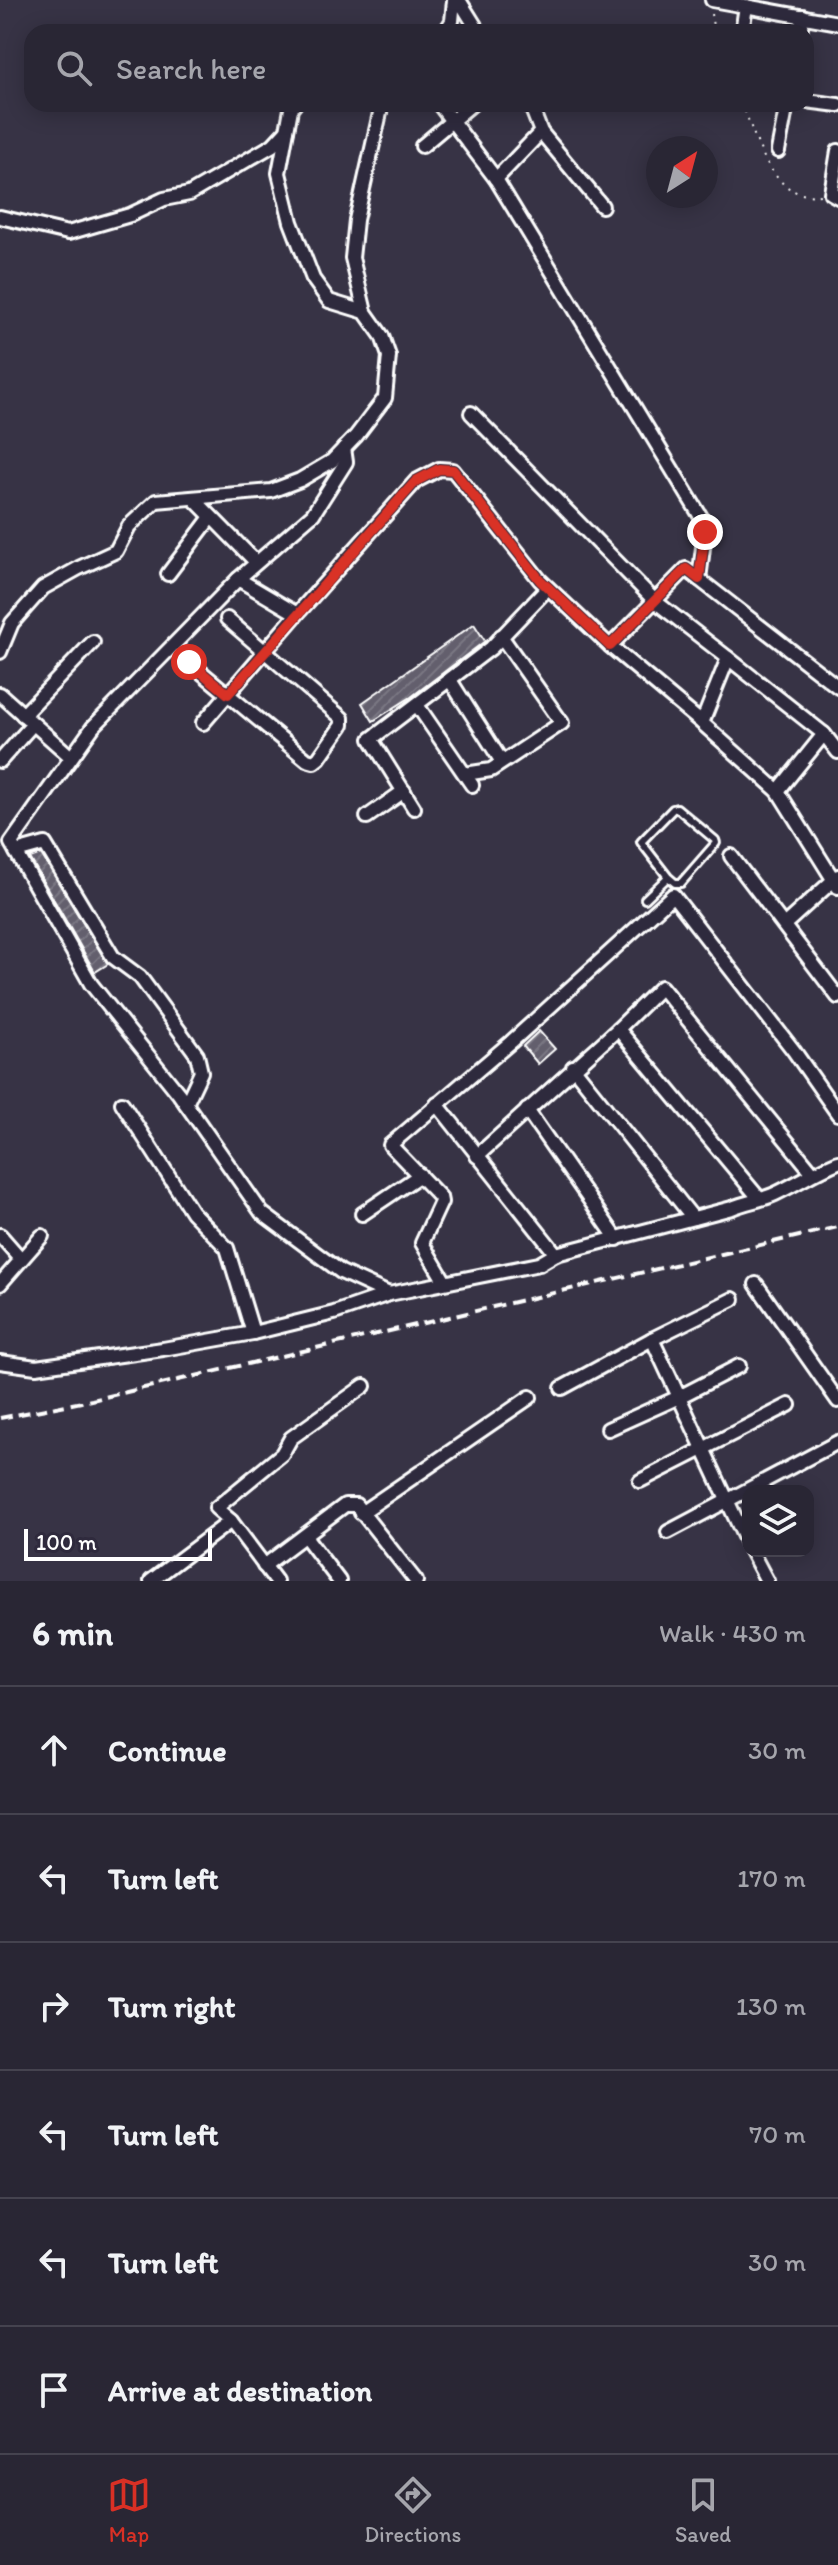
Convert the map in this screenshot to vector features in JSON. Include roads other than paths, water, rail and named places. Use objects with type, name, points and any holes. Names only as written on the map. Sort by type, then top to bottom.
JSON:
[{"type":"street","points":[[450,24],[456,0]]},
{"type":"street","points":[[456,0],[473,24]]},
{"type":"street","points":[[711,5],[746,6],[838,23]]},
{"type":"street","points":[[743,24],[746,6]]},
{"type":"street","points":[[802,24],[803,16]]},
{"type":"street","points":[[814,102],[838,105]]},
{"type":"street","points":[[293,112],[279,173],[291,222],[313,279],[329,301],[365,312]]},
{"type":"street","points":[[0,652],[12,623],[43,588],[116,551],[129,526],[156,501],[271,491],[300,480],[332,461],[385,398],[389,356],[382,336],[365,312],[352,258],[356,220],[380,112]]},
{"type":"street","points":[[446,112],[496,179],[701,517],[705,532],[699,579]]},
{"type":"street","points":[[422,146],[462,112]]},
{"type":"street","points":[[533,112],[541,132],[602,206]]},
{"type":"street","points":[[778,151],[785,112]]},
{"type":"street","points":[[0,217],[68,233],[130,215],[164,199],[189,194],[273,145],[287,130]]},
{"type":"street","points":[[496,179],[541,132]]},
{"type":"street","points":[[838,151],[831,193],[838,197]]},
{"type":"street","points":[[471,413],[656,602],[824,734],[838,752]]},
{"type":"street","points":[[344,448],[346,462],[313,514],[238,579],[93,727],[11,843],[91,984],[186,1104],[262,1213],[341,1272],[389,1294]]},
{"type":"street","points":[[203,723],[416,481],[439,469],[453,470],[548,588],[610,646],[778,791],[836,881],[784,925]]},
{"type":"street","points":[[193,498],[256,562]]},
{"type":"street","points":[[168,574],[211,517]]},
{"type":"street","points":[[610,646],[686,569],[838,687]]},
{"type":"street","points":[[238,579],[297,614]]},
{"type":"street","points":[[414,808],[371,739],[491,648],[548,588]]},
{"type":"street","points":[[189,662],[307,760],[314,762],[319,758],[343,720],[227,619]]},
{"type":"street","points":[[417,705],[469,780],[491,770],[562,723],[501,636]]},
{"type":"street","points":[[0,761],[28,719],[93,642]]},
{"type":"street","points":[[702,723],[728,658]]},
{"type":"street","points":[[450,680],[502,762]]},
{"type":"street","points":[[0,694],[71,757]]},
{"type":"street","points":[[778,791],[824,734]]},
{"type":"street","points":[[367,817],[404,791]]},
{"type":"street","points":[[16,852],[45,844],[113,957],[140,977],[197,1055],[201,1072],[186,1104]]},
{"type":"street","points":[[731,856],[838,997]]},
{"type":"street","points":[[445,1282],[422,1243],[441,1202],[440,1197],[390,1145],[511,1042],[673,895],[794,1051],[838,1114]]},
{"type":"street","points":[[477,1156],[661,987],[813,1173]]},
{"type":"street","points":[[618,1029],[758,1197]]},
{"type":"street","points":[[573,1067],[693,1218]]},
{"type":"street","points":[[122,1103],[192,1212],[227,1248],[253,1333]]},
{"type":"street","points":[[437,1104],[556,1254]]},
{"type":"street","points":[[527,1110],[617,1239]]},
{"type":"street","points":[[0,1362],[36,1367],[253,1333],[334,1313],[389,1294],[539,1264],[556,1254],[772,1195],[838,1162]]},
{"type":"street","points":[[362,1214],[420,1175]]},
{"type":"street","points":[[0,1235],[21,1259]]},
{"type":"street","points":[[0,1284],[42,1236]]},
{"type":"street","points":[[756,1284],[838,1401]]},
{"type":"street","points":[[562,1388],[733,1299]]},
{"type":"street","points":[[652,1339],[742,1532]]},
{"type":"street","points":[[608,1429],[739,1366]]},
{"type":"street","points":[[364,1386],[291,1438],[282,1454],[216,1508],[231,1521],[269,1576],[305,1536],[345,1505],[356,1505],[416,1581]]},
{"type":"street","points":[[361,1513],[530,1397]]},
{"type":"street","points":[[640,1481],[789,1405]]},
{"type":"street","points":[[668,1532],[838,1442]]},
{"type":"street","points":[[151,1581],[231,1521]]},
{"type":"street","points":[[305,1536],[339,1581]]},
{"type":"street","points":[[754,1557],[767,1581]]},
{"type":"lane","points":[[665,879],[681,883],[716,842],[677,808],[641,842],[673,895]]},
{"type":"lane","points":[[645,899],[665,879]]},
{"type":"railway","points":[[0,1418],[92,1400],[838,1227]]}]
